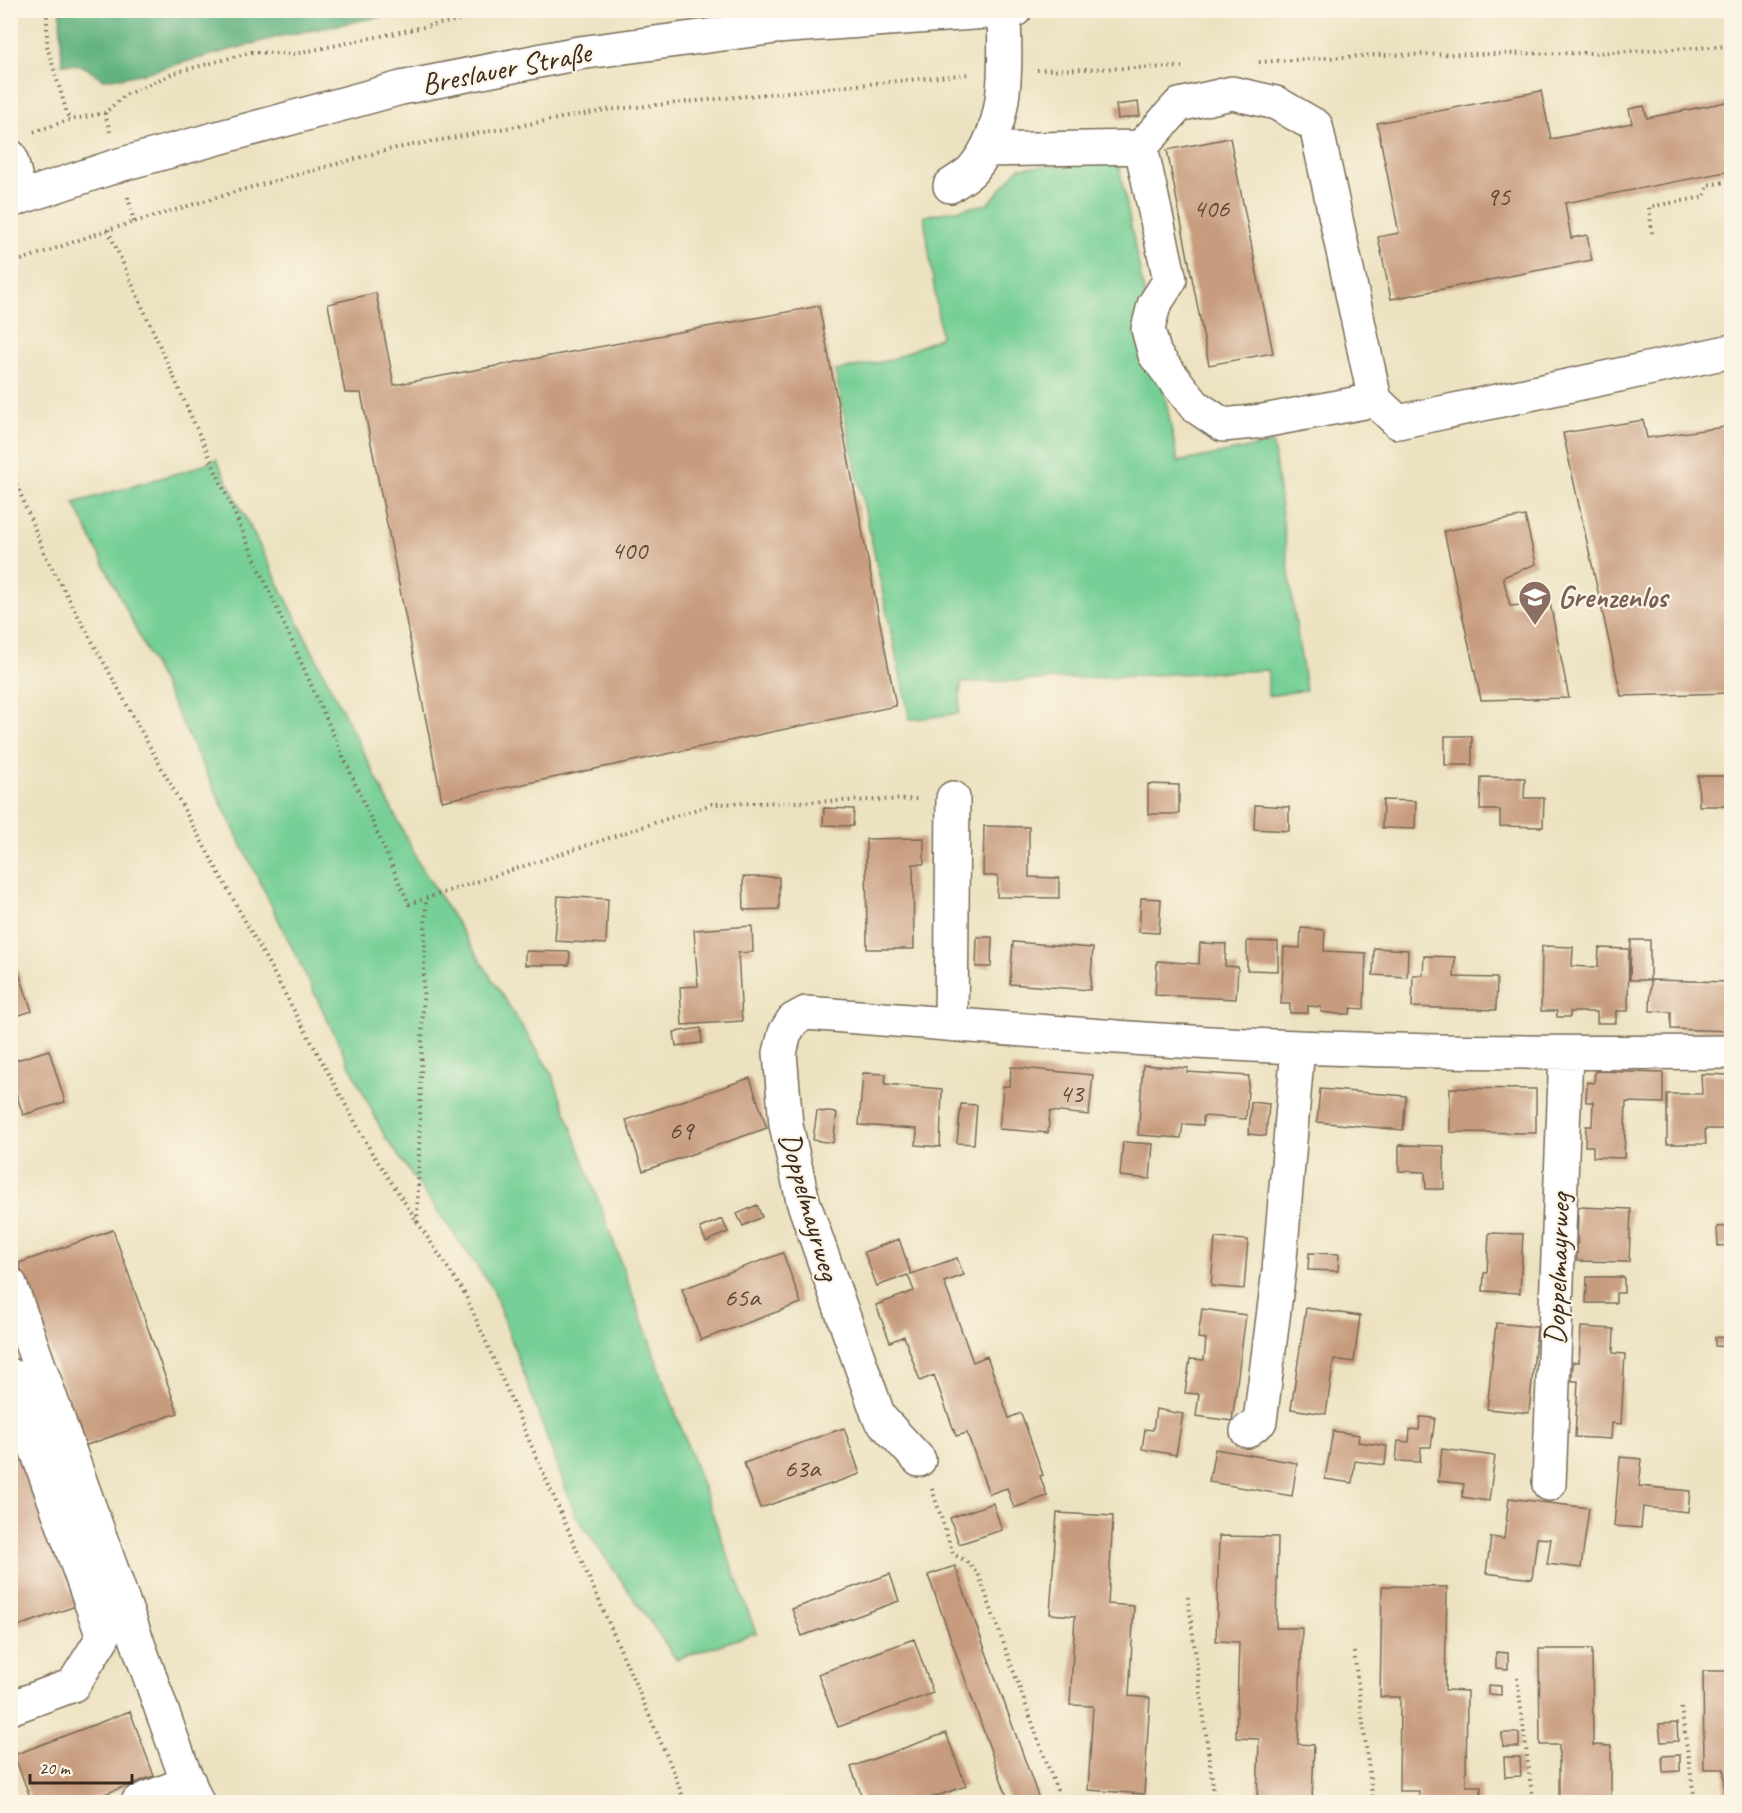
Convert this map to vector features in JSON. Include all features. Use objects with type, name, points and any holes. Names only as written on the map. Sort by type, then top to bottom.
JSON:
[{"type":"street","name":"Breslauer Straße","points":[[16,199],[182,146],[401,88],[579,53],[776,27],[1015,10]]},
{"type":"street","points":[[950,186],[972,171],[987,150],[996,129],[1006,71],[1004,11]]},
{"type":"street","points":[[987,150],[1141,147],[1179,105],[1232,93],[1276,103],[1316,126],[1376,400],[1398,422],[1731,351]]},
{"type":"street","points":[[16,199],[20,145]]},
{"type":"street","points":[[1141,147],[1170,280],[1154,304],[1148,329],[1155,355],[1195,406],[1223,425],[1263,421],[1376,400]]},
{"type":"street","points":[[951,1023],[953,798]]},
{"type":"street","name":"Doppelmayrweg","points":[[919,1460],[879,1417],[803,1201],[786,1125],[780,1053],[785,1033],[793,1020],[806,1012],[1118,1036],[1298,1047],[1566,1053],[1731,1052]]},
{"type":"street","points":[[1246,1431],[1260,1421],[1279,1270],[1298,1047]]},
{"type":"street","name":"Doppelmayrweg","points":[[1549,1484],[1566,1053]]},
{"type":"street","points":[[10,1284],[19,1367],[103,1637],[73,1685],[10,1708]]},
{"type":"street","points":[[19,1367],[193,1792],[138,1803]]},
{"type":"path","points":[[47,10],[47,46],[69,120]]},
{"type":"path","points":[[20,145],[69,120],[105,113],[125,96],[174,73],[252,52],[294,54],[506,10]]},
{"type":"path","points":[[10,264],[108,230],[238,190],[292,177]]},
{"type":"path","points":[[1652,233],[1649,207],[1704,197],[1708,185],[1731,181]]},
{"type":"path","points":[[108,230],[409,904],[712,804],[953,798]]},
{"type":"path","points":[[10,468],[45,555],[372,1153],[465,1294],[668,1759],[685,1803]]},
{"type":"path","points":[[417,1222],[426,899]]},
{"type":"path","points":[[919,1460],[929,1481],[953,1554],[966,1561],[978,1573],[1061,1803]]},
{"type":"path","points":[[1188,1597],[1215,1803]]},
{"type":"path","points":[[1354,1652],[1373,1803]]},
{"type":"path","points":[[1517,1678],[1533,1803]]},
{"type":"path","points":[[1681,1708],[1695,1803]]},
{"type":"green space","points":[[60,10],[411,11],[282,36],[144,73],[102,79],[84,67],[62,64]]},
{"type":"green space","points":[[1118,161],[1178,462],[1273,443],[1306,690],[1268,696],[1268,670],[961,683],[959,713],[910,720],[835,371],[890,360],[941,337],[924,216],[988,204],[1019,168]]},
{"type":"green space","points":[[216,459],[420,865],[552,1074],[756,1633],[676,1659],[575,1514],[492,1287],[385,1137],[74,503],[192,469]]},
{"type":"building","points":[[1541,91],[1551,139],[1632,123],[1629,109],[1644,106],[1647,118],[1731,101],[1731,171],[1565,203],[1571,238],[1587,235],[1592,260],[1391,299],[1378,237],[1399,233],[1377,123]]},
{"type":"building","points":[[1138,102],[1140,116],[1118,119],[1116,105]]},
{"type":"building","points":[[1230,138],[1273,353],[1209,365],[1167,150]]},
{"type":"building","points":[[376,293],[394,385],[819,306],[896,706],[442,801],[361,393],[345,393],[328,304]]},
{"type":"building","points":[[1643,420],[1647,438],[1731,426],[1731,693],[1621,696],[1563,433]]},
{"type":"building","name":"Grenzenlos","points":[[1525,516],[1536,564],[1503,577],[1510,606],[1550,603],[1569,698],[1481,700],[1444,531]]},
{"type":"building","points":[[1445,736],[1472,736],[1472,765],[1445,765]]},
{"type":"building","points":[[1698,776],[1727,776],[1727,806],[1699,806]]},
{"type":"building","points":[[1481,777],[1525,778],[1524,798],[1544,798],[1543,827],[1500,826],[1500,810],[1480,810]]},
{"type":"building","points":[[1148,784],[1179,785],[1179,814],[1148,814]]},
{"type":"building","points":[[1383,800],[1416,801],[1415,829],[1382,828]]},
{"type":"building","points":[[1255,805],[1289,807],[1289,831],[1254,829]]},
{"type":"building","points":[[824,808],[854,809],[853,826],[823,825]]},
{"type":"building","points":[[984,826],[1029,827],[1029,877],[1059,878],[1059,898],[997,897],[998,876],[983,876]]},
{"type":"building","points":[[924,838],[924,864],[913,864],[914,949],[867,949],[866,839]]},
{"type":"building","points":[[743,877],[779,877],[779,909],[744,910]]},
{"type":"building","points":[[558,896],[608,899],[606,944],[555,941]]},
{"type":"building","points":[[1141,898],[1161,899],[1159,933],[1139,932]]},
{"type":"building","points":[[752,926],[753,952],[738,953],[742,1021],[682,1025],[680,987],[698,986],[694,930]]},
{"type":"building","points":[[1301,928],[1325,930],[1324,951],[1366,953],[1364,1009],[1351,1008],[1350,1014],[1338,1014],[1321,1012],[1321,1007],[1308,1006],[1308,1013],[1290,1013],[1290,1004],[1281,1004],[1284,947],[1300,948]]},
{"type":"building","points":[[977,937],[992,937],[991,967],[976,967]]},
{"type":"building","points":[[1631,940],[1650,940],[1650,980],[1630,980]]},
{"type":"building","points":[[1247,941],[1278,942],[1278,971],[1247,970]]},
{"type":"building","points":[[1013,942],[1093,948],[1090,990],[1010,984]]},
{"type":"building","points":[[1200,943],[1226,944],[1225,966],[1238,967],[1236,999],[1155,995],[1157,961],[1199,964]]},
{"type":"building","points":[[1542,946],[1573,947],[1572,966],[1586,967],[1598,967],[1599,948],[1629,949],[1628,1011],[1616,1011],[1616,1023],[1597,1023],[1597,1012],[1570,1012],[1570,1017],[1557,1017],[1557,1011],[1541,1011]]},
{"type":"building","points":[[10,947],[32,1011],[10,1018]]},
{"type":"building","points":[[1374,948],[1408,950],[1407,977],[1373,975]]},
{"type":"building","points":[[525,951],[570,952],[569,965],[525,965]]},
{"type":"building","points":[[1424,956],[1455,957],[1454,977],[1497,978],[1496,1010],[1412,1007],[1413,975],[1423,975]]},
{"type":"building","points":[[1651,980],[1731,982],[1731,1031],[1671,1029],[1671,1012],[1650,1011]]},
{"type":"building","points":[[701,1028],[702,1043],[676,1046],[674,1032]]},
{"type":"building","points":[[49,1050],[65,1102],[23,1115],[10,1073],[10,1062]]},
{"type":"building","points":[[1143,1065],[1188,1068],[1187,1072],[1249,1076],[1246,1119],[1203,1116],[1203,1125],[1183,1124],[1181,1138],[1138,1135]]},
{"type":"building","points":[[1011,1067],[1093,1075],[1089,1115],[1050,1111],[1048,1133],[999,1129],[1003,1086],[1010,1086]]},
{"type":"building","points":[[1595,1071],[1663,1073],[1663,1103],[1626,1102],[1624,1158],[1593,1157],[1593,1146],[1585,1146],[1586,1126],[1592,1126],[1593,1102],[1586,1102],[1587,1082],[1594,1083]]},
{"type":"building","points":[[863,1073],[886,1074],[885,1084],[942,1089],[940,1147],[916,1145],[917,1129],[859,1125]]},
{"type":"building","points":[[1701,1074],[1731,1075],[1731,1129],[1705,1129],[1706,1144],[1667,1144],[1667,1094],[1702,1094]]},
{"type":"building","points":[[750,1078],[767,1128],[643,1171],[626,1120]]},
{"type":"building","points":[[1450,1088],[1536,1089],[1536,1133],[1450,1132]]},
{"type":"building","points":[[1320,1089],[1406,1096],[1403,1130],[1317,1122]]},
{"type":"building","points":[[1251,1102],[1269,1104],[1266,1136],[1249,1134]]},
{"type":"building","points":[[961,1104],[977,1105],[974,1144],[957,1143]]},
{"type":"building","points":[[817,1111],[837,1113],[833,1143],[813,1140]]},
{"type":"building","points":[[1123,1142],[1153,1144],[1150,1179],[1120,1176]]},
{"type":"building","points":[[1399,1145],[1444,1146],[1444,1189],[1426,1189],[1425,1172],[1399,1171]]},
{"type":"building","points":[[757,1205],[762,1217],[743,1226],[737,1214]]},
{"type":"building","points":[[1578,1207],[1631,1209],[1629,1262],[1577,1261]]},
{"type":"building","points":[[722,1219],[728,1232],[706,1242],[700,1228]]},
{"type":"building","points":[[1731,1226],[1731,1245],[1718,1246],[1717,1227]]},
{"type":"building","points":[[113,1230],[178,1413],[84,1446],[19,1263]]},
{"type":"building","points":[[1489,1233],[1523,1234],[1520,1293],[1483,1291],[1484,1273],[1487,1273]]},
{"type":"building","points":[[1215,1238],[1248,1240],[1244,1289],[1211,1286]]},
{"type":"building","points":[[899,1239],[911,1274],[957,1258],[964,1275],[944,1282],[973,1362],[987,1356],[1009,1418],[1021,1413],[1043,1475],[1040,1476],[1047,1496],[1014,1508],[1007,1488],[989,1494],[967,1433],[956,1436],[934,1375],[920,1381],[904,1336],[890,1342],[876,1305],[914,1291],[908,1275],[877,1286],[864,1252]]},
{"type":"building","points":[[783,1253],[801,1303],[701,1340],[682,1289]]},
{"type":"building","points":[[1309,1253],[1339,1254],[1338,1271],[1308,1270]]},
{"type":"building","points":[[1587,1277],[1624,1277],[1624,1293],[1616,1293],[1616,1303],[1586,1303]]},
{"type":"building","points":[[1306,1308],[1360,1316],[1354,1362],[1334,1359],[1326,1414],[1291,1409]]},
{"type":"building","points":[[1202,1309],[1246,1315],[1232,1421],[1196,1416],[1199,1394],[1185,1393],[1190,1359],[1204,1360],[1206,1339],[1198,1338]]},
{"type":"building","points":[[1496,1323],[1537,1327],[1529,1413],[1487,1409]]},
{"type":"building","points":[[1581,1327],[1614,1329],[1613,1353],[1625,1354],[1621,1424],[1612,1423],[1611,1439],[1575,1437],[1578,1381],[1572,1381],[1573,1362],[1579,1362]]},
{"type":"building","points":[[1715,1337],[1731,1338],[1731,1347],[1715,1346]]},
{"type":"building","points":[[1156,1409],[1183,1414],[1176,1455],[1142,1449],[1145,1429],[1153,1430]]},
{"type":"building","points":[[1420,1417],[1435,1418],[1431,1447],[1421,1447],[1420,1462],[1396,1461],[1398,1441],[1409,1442],[1410,1429],[1419,1430]]},
{"type":"building","points":[[844,1428],[860,1474],[760,1508],[744,1463]]},
{"type":"building","points":[[13,1431],[76,1606],[10,1629],[10,1432]]},
{"type":"building","points":[[1333,1431],[1359,1435],[1358,1442],[1387,1446],[1385,1465],[1355,1461],[1352,1483],[1325,1479]]},
{"type":"building","points":[[1215,1449],[1297,1463],[1292,1496],[1209,1482]]},
{"type":"building","points":[[1442,1449],[1495,1456],[1489,1501],[1462,1497],[1464,1484],[1438,1481]]},
{"type":"building","points":[[1620,1457],[1642,1459],[1639,1486],[1690,1491],[1688,1512],[1643,1507],[1641,1528],[1614,1526]]},
{"type":"building","points":[[1509,1498],[1589,1508],[1581,1568],[1547,1564],[1551,1539],[1537,1538],[1532,1579],[1486,1573],[1491,1537],[1504,1539]]},
{"type":"building","points":[[993,1503],[1002,1530],[959,1544],[950,1518]]},
{"type":"building","points":[[1057,1513],[1113,1516],[1108,1604],[1134,1606],[1129,1696],[1150,1698],[1144,1794],[1088,1790],[1093,1706],[1070,1705],[1075,1616],[1050,1614]]},
{"type":"building","points":[[1219,1536],[1278,1537],[1276,1628],[1302,1628],[1298,1744],[1314,1745],[1312,1802],[1257,1802],[1259,1739],[1236,1738],[1239,1642],[1216,1641]]},
{"type":"building","points":[[955,1566],[1039,1799],[1030,1802],[1009,1802],[928,1575]]},
{"type":"building","points":[[890,1574],[899,1601],[802,1636],[792,1609]]},
{"type":"building","points":[[1382,1586],[1447,1587],[1445,1690],[1467,1691],[1466,1786],[1481,1786],[1481,1802],[1418,1802],[1419,1791],[1399,1791],[1400,1697],[1380,1697]]},
{"type":"building","points":[[914,1639],[933,1693],[838,1727],[818,1674]]},
{"type":"building","points":[[1539,1649],[1592,1649],[1593,1745],[1611,1746],[1611,1802],[1559,1802],[1559,1745],[1540,1745]]},
{"type":"building","points":[[1496,1652],[1508,1653],[1508,1669],[1496,1668]]},
{"type":"building","points":[[1703,1671],[1731,1671],[1731,1802],[1724,1802],[1724,1769],[1704,1769]]},
{"type":"building","points":[[1488,1685],[1501,1686],[1501,1695],[1488,1694]]},
{"type":"building","points":[[130,1711],[154,1776],[82,1802],[32,1802],[14,1755]]},
{"type":"building","points":[[1677,1723],[1678,1741],[1661,1742],[1659,1724]]},
{"type":"building","points":[[946,1733],[966,1786],[919,1802],[864,1802],[851,1767]]},
{"type":"building","points":[[1502,1733],[1519,1733],[1519,1747],[1503,1747]]},
{"type":"building","points":[[1680,1755],[1680,1771],[1663,1772],[1662,1756]]},
{"type":"building","points":[[1504,1757],[1520,1757],[1521,1776],[1505,1777]]},
{"type":"place","name":"Grenzenlos","points":[[1535,626]]}]
